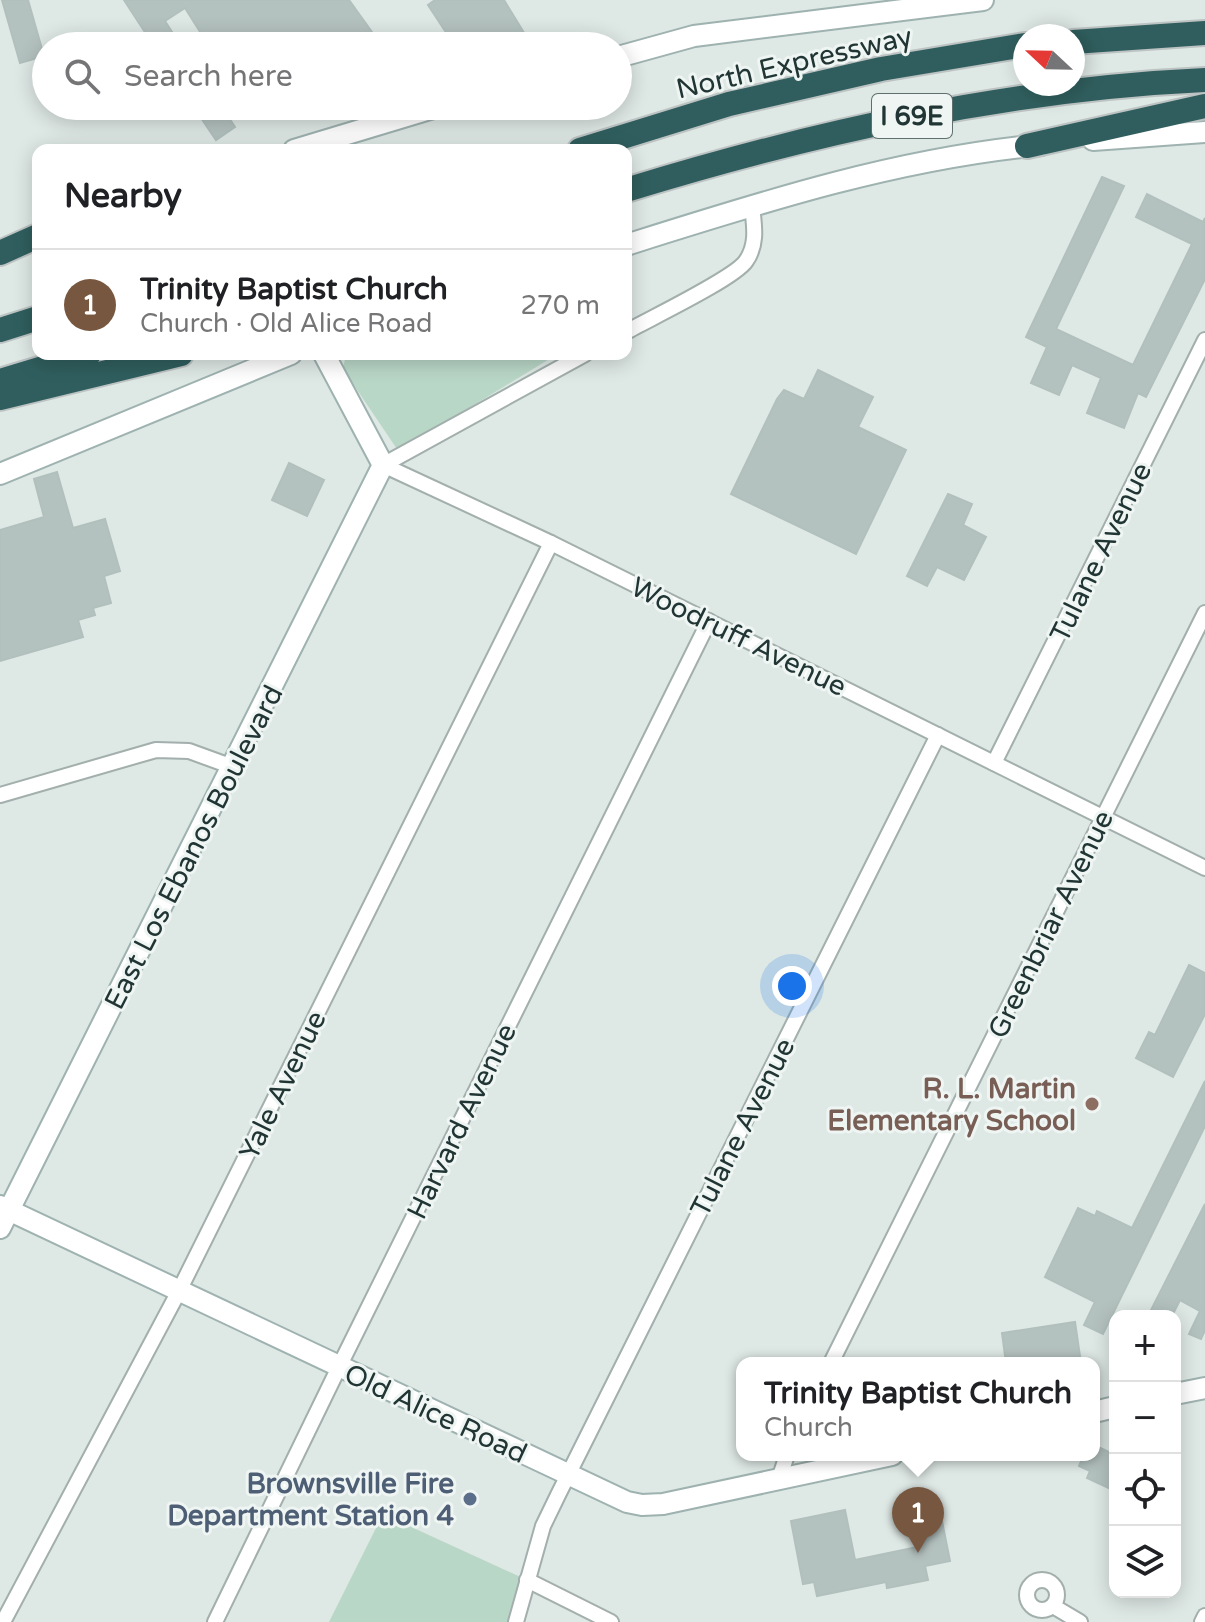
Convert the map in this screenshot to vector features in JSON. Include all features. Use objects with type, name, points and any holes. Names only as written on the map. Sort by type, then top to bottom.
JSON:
[{"type":"highway","points":[[1085,41],[1205,33]]},
{"type":"highway","name":"North Expressway","points":[[599,144],[729,104],[881,69],[1013,47]]},
{"type":"highway","name":"I 69E","points":[[632,188],[747,153],[960,106],[1071,91],[1205,80]]},
{"type":"highway","points":[[1027,146],[1205,106]]},
{"type":"highway","points":[[0,253],[32,239]]},
{"type":"highway","points":[[0,330],[32,320]]},
{"type":"highway","points":[[0,381],[69,360]]},
{"type":"highway","points":[[0,398],[156,360]]},
{"type":"street","points":[[632,53],[694,36],[983,0]]},
{"type":"street","points":[[314,144],[394,120]]},
{"type":"street","points":[[632,243],[836,182],[921,163],[1027,146],[1205,132]]},
{"type":"street","points":[[632,329],[716,282],[745,262],[755,240],[752,206]]},
{"type":"street","points":[[0,240],[32,230]]},
{"type":"street","name":"Tulane Avenue","points":[[994,763],[1205,340]]},
{"type":"street","points":[[0,474],[276,360]]},
{"type":"street","points":[[327,360],[383,465],[574,360]]},
{"type":"street","name":"Woodruff Avenue","points":[[383,465],[551,543],[1205,868]]},
{"type":"street","name":"East Los Ebanos Boulevard","points":[[3,1215],[233,767],[383,465]]},
{"type":"street","name":"Yale Avenue","points":[[3,1622],[179,1291],[551,543]]},
{"type":"street","name":"Greenbriar Avenue","points":[[834,1357],[1205,613]]},
{"type":"street","name":"Harvard Avenue","points":[[215,1622],[709,621]]},
{"type":"street","name":"Tulane Avenue","points":[[516,1622],[543,1526],[567,1475],[938,735]]},
{"type":"street","points":[[0,795],[156,750],[189,751],[233,767]]},
{"type":"street","name":"Old Alice Road","points":[[3,1215],[179,1291],[627,1502],[663,1504],[867,1461]]},
{"type":"street","points":[[1181,1393],[1205,1388]]},
{"type":"street","points":[[778,1482],[785,1461]]},
{"type":"street","points":[[527,1580],[611,1622]]},
{"type":"street","points":[[1053,1606],[1080,1622]]},
{"type":"street","points":[[1202,1622],[1205,1616]]},
{"type":"green space","points":[[345,360],[548,360],[397,449],[343,369]]},
{"type":"green space","points":[[383,1514],[527,1580],[516,1622],[329,1622]]},
{"type":"building","points":[[2,0],[28,0],[37,32],[32,32],[32,60],[20,63]]},
{"type":"building","points":[[124,0],[349,0],[372,32],[200,32],[185,8],[165,21],[172,32],[145,32]]},
{"type":"building","points":[[435,0],[504,0],[524,32],[446,32],[428,5]]},
{"type":"building","points":[[202,120],[230,120],[235,127],[216,140]]},
{"type":"building","points":[[1102,177],[1124,186],[1056,329],[1133,365],[1192,244],[1136,217],[1147,194],[1203,222],[1205,218],[1205,279],[1146,397],[1138,393],[1124,428],[1087,413],[1101,378],[1072,365],[1059,395],[1031,383],[1047,347],[1026,337]]},
{"type":"building","points":[[818,370],[873,397],[858,427],[906,450],[856,554],[731,494],[777,399],[784,390],[804,399]]},
{"type":"building","points":[[289,463],[324,480],[307,516],[272,500]]},
{"type":"building","points":[[57,472],[73,528],[105,519],[120,571],[104,576],[111,603],[93,608],[95,615],[78,620],[83,637],[0,661],[0,530],[44,517],[34,479]]},
{"type":"building","points":[[948,494],[972,504],[963,525],[986,537],[964,580],[937,567],[927,586],[907,576]]},
{"type":"building","points":[[1189,965],[1205,973],[1205,1014],[1173,1077],[1136,1058],[1149,1032],[1155,1035]]},
{"type":"building","points":[[1205,1081],[1205,1126],[1115,1310],[1109,1310],[1109,1322],[1103,1334],[1084,1325],[1095,1302],[1045,1277],[1078,1208],[1095,1216],[1097,1211],[1132,1228]]},
{"type":"building","points":[[1205,1204],[1205,1330],[1201,1339],[1189,1334],[1200,1311],[1180,1300],[1175,1310],[1151,1310]]},
{"type":"building","points":[[1075,1322],[1080,1357],[1005,1357],[1002,1333]]},
{"type":"building","points":[[1100,1448],[1109,1452],[1109,1488],[1087,1478],[1090,1471],[1079,1466],[1081,1461],[1100,1461]]},
{"type":"building","points":[[845,1510],[855,1560],[922,1546],[916,1516],[940,1511],[950,1561],[925,1566],[928,1580],[887,1588],[886,1582],[817,1596],[814,1582],[803,1584],[791,1521]]},
{"type":"place","name":"R. L. Martin Elementary School","points":[[1092,1104]]},
{"type":"place","name":"Brownsville Fire Department Station 4","points":[[470,1499]]},
{"type":"place","name":"Trinity Baptist Church","points":[[918,1553]]}]
